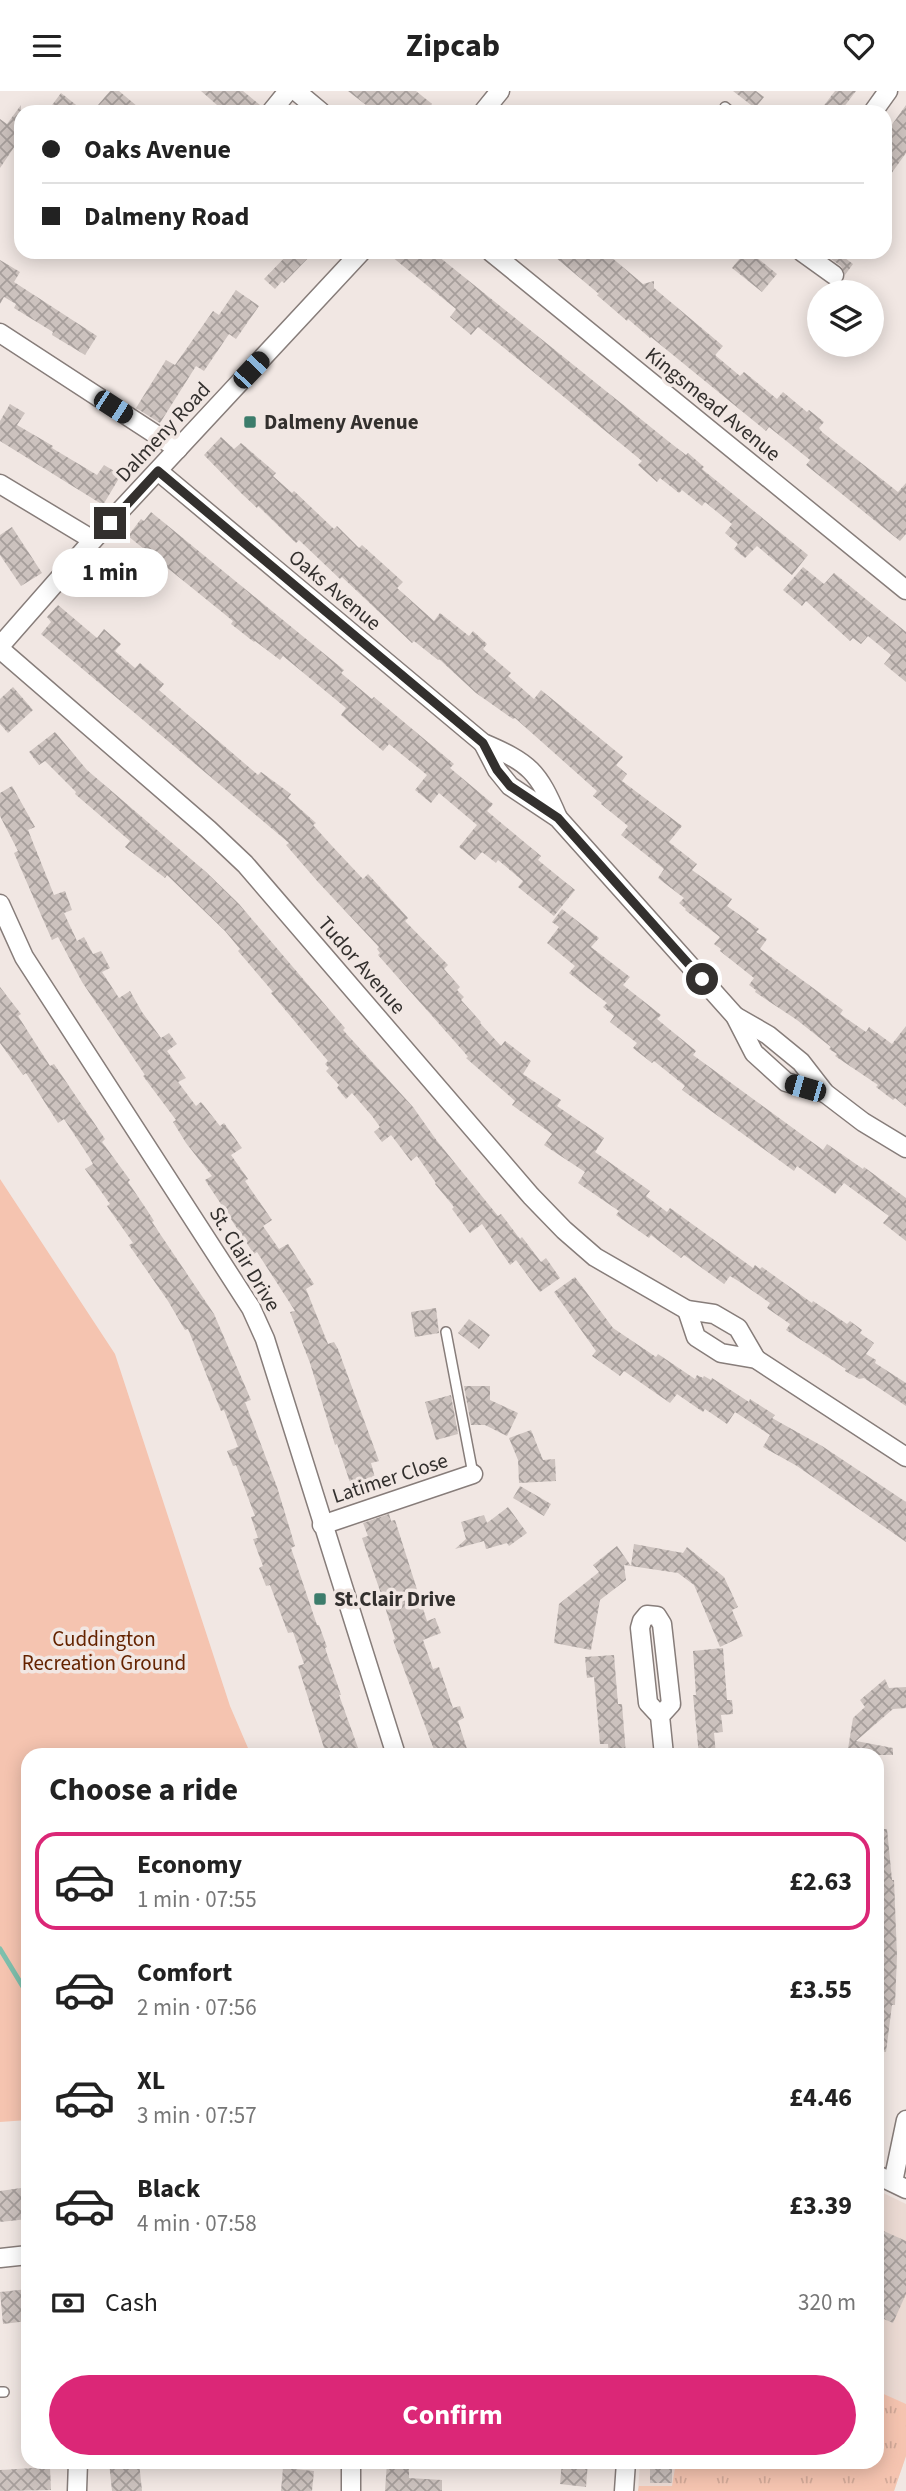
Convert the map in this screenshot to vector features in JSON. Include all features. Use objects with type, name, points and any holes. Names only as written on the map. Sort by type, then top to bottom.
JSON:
[{"type":"street","points":[[277,105],[288,91]]},
{"type":"street","points":[[296,91],[313,105]]},
{"type":"street","points":[[489,105],[500,91]]},
{"type":"street","name":"Dalmeny Road","points":[[0,647],[93,540],[354,259]]},
{"type":"street","name":"Kingsmead Avenue","points":[[500,259],[906,590]]},
{"type":"street","points":[[812,259],[834,275]]},
{"type":"street","points":[[0,333],[178,449]]},
{"type":"street","name":"Oaks Avenue","points":[[158,471],[483,743],[512,755],[530,769],[543,784],[558,818]]},
{"type":"street","points":[[0,484],[93,540]]},
{"type":"street","name":"Tudor Avenue","points":[[0,647],[198,820],[245,865],[531,1196],[564,1230],[595,1257],[687,1310],[714,1314],[738,1328],[756,1359]]},
{"type":"street","name":"Oaks Avenue","points":[[483,743],[497,770],[510,786],[558,818],[735,1016],[754,1052],[786,1082],[825,1093],[863,1122],[906,1148]]},
{"type":"street","name":"St. Clair Drive","points":[[0,904],[24,957],[251,1308],[265,1339],[394,1748]]},
{"type":"street","name":"Tudor Avenue","points":[[687,1310],[696,1337],[720,1353],[756,1359],[906,1457]]},
{"type":"street","name":"Latimer Close","points":[[322,1525],[472,1475]]},
{"type":"street","points":[[660,1716],[671,1704],[662,1624],[657,1616],[647,1615],[640,1628],[648,1703],[660,1716],[663,1748]]},
{"type":"street","points":[[892,2182],[906,2120]]},
{"type":"street","points":[[0,2258],[21,2256]]},
{"type":"street","points":[[77,2491],[78,2469]]},
{"type":"street","points":[[351,2469],[351,2491]]},
{"type":"street","points":[[624,2491],[626,2469]]},
{"type":"lane","points":[[446,1332],[472,1475]]},
{"type":"shaded area","points":[[884,2193],[906,2204],[906,2456],[894,2491],[638,2491],[640,2469],[884,2469]]},
{"type":"green space","name":"Cuddington Recreation Ground","points":[[0,1179],[115,1354],[230,1706],[248,1748],[21,1748],[21,2120],[0,2122]]},
{"type":"green space","points":[[884,2394],[906,2404],[906,2456],[894,2491],[638,2491],[639,2486],[672,2486],[675,2469],[884,2469]]},
{"type":"building","points":[[110,91],[119,91],[136,105],[98,105]]},
{"type":"building","points":[[201,91],[243,91],[260,105],[217,105]]},
{"type":"building","points":[[348,91],[416,91],[432,104],[431,105],[366,105]]},
{"type":"building","points":[[733,91],[756,91],[764,97],[757,105],[751,105]]},
{"type":"building","points":[[835,91],[856,91],[845,105],[824,105]]},
{"type":"building","points":[[61,93],[76,105],[52,105]]},
{"type":"building","points":[[906,105],[906,153],[892,173],[892,125]]},
{"type":"building","points":[[14,114],[14,147],[0,168],[0,119],[7,124]]},
{"type":"building","points":[[283,259],[307,259],[275,289],[264,279]]},
{"type":"building","points":[[395,259],[442,259],[668,441],[686,455],[688,453],[704,467],[702,469],[808,555],[792,575],[757,546],[745,558],[734,549],[738,544],[725,533],[732,524],[705,502],[702,506],[682,490],[679,493],[660,478],[657,482],[638,465],[642,461],[478,327],[471,335],[450,317],[456,309]]},
{"type":"building","points":[[557,259],[613,259],[643,284],[654,281],[654,288],[723,346],[715,355],[740,376],[744,372],[777,399],[783,392],[807,412],[809,410],[824,422],[819,428],[822,432],[898,492],[906,483],[906,534],[900,541],[806,465],[810,460],[769,427],[766,431],[651,337],[628,319],[627,321],[597,295],[599,294]]},
{"type":"building","points":[[739,259],[759,259],[777,274],[762,292],[732,268]]},
{"type":"building","points":[[831,259],[846,259],[853,264],[845,275],[841,266]]},
{"type":"building","points":[[0,260],[20,272],[14,282],[97,336],[85,355],[14,308],[16,304],[4,297],[0,304]]},
{"type":"building","points":[[236,290],[259,306],[236,339],[229,334],[204,371],[196,366],[160,423],[136,408],[166,360],[175,365],[213,311],[219,315]]},
{"type":"building","points":[[10,404],[25,413],[17,425],[53,446],[52,448],[97,475],[104,465],[121,475],[103,505],[0,441],[0,421]]},
{"type":"building","points":[[221,437],[234,449],[241,443],[276,473],[273,476],[292,493],[294,491],[334,529],[337,526],[359,548],[362,545],[403,582],[397,588],[434,621],[440,613],[469,636],[473,631],[487,644],[483,649],[511,673],[508,676],[534,699],[541,690],[623,757],[616,765],[627,774],[622,781],[682,826],[669,842],[697,864],[692,870],[732,899],[727,906],[759,929],[756,932],[767,939],[760,949],[843,1010],[840,1014],[866,1032],[869,1027],[892,1044],[906,1026],[906,1107],[835,1056],[837,1054],[829,1049],[831,1047],[797,1020],[755,992],[749,985],[754,978],[714,944],[720,937],[685,910],[679,903],[684,898],[658,878],[664,869],[621,835],[628,826],[593,796],[597,791],[515,718],[476,693],[439,659],[414,641],[412,643],[342,577],[340,579],[299,540],[296,543],[242,494],[204,455]]},
{"type":"building","points":[[151,512],[344,670],[341,673],[372,699],[374,697],[454,764],[450,768],[493,804],[487,811],[541,856],[538,860],[575,890],[554,916],[518,887],[523,881],[498,860],[496,863],[482,852],[475,860],[459,847],[477,825],[439,793],[431,803],[415,790],[427,775],[389,744],[383,751],[341,715],[346,708],[283,656],[280,660],[231,624],[233,621],[128,536],[141,519],[144,521]]},
{"type":"building","points":[[12,527],[42,573],[21,586],[0,555],[0,535]]},
{"type":"building","points":[[803,567],[824,584],[834,573],[906,632],[906,682],[884,664],[891,655],[868,636],[861,644],[853,638],[850,641],[806,601],[802,606],[783,590]]},
{"type":"building","points":[[58,605],[97,638],[104,629],[121,644],[115,651],[135,668],[140,663],[164,684],[159,690],[258,775],[261,772],[291,794],[288,798],[316,823],[313,825],[332,846],[363,879],[368,874],[408,918],[405,921],[448,965],[444,969],[460,987],[457,990],[464,997],[461,1000],[480,1023],[501,1046],[505,1041],[531,1061],[523,1074],[561,1100],[557,1106],[604,1138],[595,1152],[650,1191],[646,1196],[667,1212],[670,1208],[753,1268],[755,1265],[760,1269],[762,1267],[812,1303],[813,1301],[847,1324],[850,1321],[862,1330],[860,1333],[874,1343],[866,1354],[906,1383],[906,1406],[864,1378],[859,1379],[845,1371],[846,1369],[786,1330],[790,1324],[767,1308],[770,1303],[740,1282],[730,1276],[724,1284],[684,1255],[681,1258],[651,1235],[649,1238],[616,1215],[619,1211],[578,1183],[585,1172],[544,1145],[552,1134],[512,1105],[515,1101],[466,1058],[468,1057],[464,1052],[378,955],[379,947],[286,845],[289,843],[41,634],[51,622],[47,617]]},
{"type":"building","points":[[13,687],[33,710],[8,733],[0,724],[0,699]]},
{"type":"building","points":[[55,732],[87,770],[206,872],[239,904],[345,1028],[343,1030],[413,1107],[498,1216],[501,1214],[541,1262],[546,1258],[560,1278],[540,1292],[516,1260],[510,1265],[482,1224],[470,1233],[417,1156],[411,1161],[391,1135],[382,1142],[374,1132],[380,1127],[372,1116],[352,1093],[346,1099],[337,1088],[339,1085],[326,1071],[329,1068],[325,1064],[328,1061],[271,993],[273,992],[238,951],[240,949],[225,931],[167,875],[165,878],[125,847],[130,841],[75,794],[45,761],[39,765],[29,752]]},
{"type":"building","points":[[12,786],[35,827],[28,830],[54,895],[65,891],[72,910],[64,913],[77,941],[84,937],[93,954],[101,951],[110,968],[102,972],[119,998],[130,991],[161,1038],[169,1033],[177,1044],[167,1051],[186,1078],[178,1082],[196,1106],[201,1102],[220,1126],[224,1123],[242,1148],[231,1155],[272,1220],[263,1226],[279,1249],[288,1244],[314,1284],[306,1289],[328,1344],[334,1342],[338,1349],[379,1461],[371,1463],[378,1489],[355,1497],[290,1312],[295,1311],[205,1180],[212,1176],[186,1143],[173,1122],[176,1120],[143,1076],[145,1075],[82,982],[58,937],[52,940],[14,853],[18,851],[0,816],[0,793]]},
{"type":"building","points":[[562,909],[599,938],[591,947],[630,977],[623,985],[661,1015],[657,1019],[696,1051],[693,1055],[823,1150],[827,1144],[906,1198],[906,1241],[883,1223],[889,1216],[844,1183],[835,1194],[797,1166],[794,1171],[682,1090],[685,1086],[633,1048],[637,1043],[610,1022],[614,1016],[603,1007],[607,1003],[569,973],[575,966],[547,943],[559,927],[552,922]]},
{"type":"building","points":[[0,987],[21,1014],[18,1016],[50,1066],[54,1064],[105,1139],[102,1142],[130,1180],[128,1182],[154,1221],[152,1222],[214,1314],[251,1400],[245,1402],[277,1487],[295,1546],[291,1548],[327,1647],[325,1648],[339,1695],[358,1748],[324,1748],[298,1666],[304,1664],[293,1632],[288,1633],[270,1585],[266,1586],[259,1568],[263,1566],[253,1539],[258,1538],[251,1517],[255,1516],[236,1465],[233,1466],[227,1451],[238,1447],[188,1329],[185,1330],[129,1245],[133,1243],[85,1169],[93,1164],[89,1157],[64,1119],[58,1123],[26,1073],[23,1075],[0,1043]]},
{"type":"building","points":[[575,1277],[613,1328],[695,1379],[697,1375],[711,1380],[712,1378],[749,1402],[750,1399],[775,1415],[772,1418],[822,1446],[906,1502],[906,1542],[797,1466],[763,1447],[770,1435],[735,1412],[727,1424],[677,1394],[670,1403],[624,1371],[620,1376],[592,1356],[596,1351],[554,1292]]},
{"type":"building","points":[[436,1308],[439,1333],[415,1337],[411,1312]]},
{"type":"building","points":[[469,1319],[490,1335],[479,1349],[458,1333]]},
{"type":"building","points":[[464,1386],[490,1386],[490,1400],[518,1413],[507,1436],[485,1425],[471,1425]]},
{"type":"building","points":[[451,1395],[458,1434],[436,1440],[425,1402]]},
{"type":"building","points":[[531,1430],[543,1460],[555,1459],[556,1481],[519,1483],[518,1460],[509,1438]]},
{"type":"building","points":[[520,1486],[551,1504],[544,1516],[513,1498]]},
{"type":"building","points":[[508,1507],[527,1533],[509,1546],[507,1543],[486,1549],[484,1541],[455,1549],[466,1539],[461,1522],[484,1515],[487,1523]]},
{"type":"building","points":[[389,1514],[391,1521],[395,1520],[427,1621],[435,1618],[441,1633],[423,1640],[433,1669],[439,1667],[453,1708],[460,1706],[464,1718],[458,1721],[467,1748],[433,1748],[393,1640],[395,1639],[362,1538],[368,1536],[363,1523]]},
{"type":"building","points":[[634,1544],[683,1553],[687,1547],[724,1577],[738,1607],[732,1610],[743,1636],[720,1647],[694,1585],[678,1573],[624,1565],[626,1580],[600,1600],[591,1650],[554,1643],[559,1604],[599,1572],[593,1565],[617,1546],[631,1566]]},
{"type":"building","points":[[723,1648],[727,1700],[732,1700],[733,1714],[721,1715],[723,1732],[714,1733],[715,1748],[698,1748],[693,1695],[696,1695],[693,1651]]},
{"type":"building","points":[[614,1655],[625,1748],[608,1748],[608,1744],[600,1744],[594,1677],[587,1678],[585,1657]]},
{"type":"building","points":[[885,1679],[889,1688],[906,1687],[906,1708],[893,1709],[856,1741],[893,1748],[893,1755],[884,1755],[884,1748],[848,1748],[853,1718],[865,1707],[860,1700]]},
{"type":"building","points":[[884,1829],[887,1829],[894,1880],[897,1956],[895,2005],[892,2005],[886,2052]]},
{"type":"building","points":[[21,2188],[21,2220],[0,2222],[0,2191]]},
{"type":"building","points":[[884,2231],[906,2241],[906,2294],[893,2323],[884,2319]]},
{"type":"building","points":[[21,2290],[21,2322],[3,2324],[0,2292]]},
{"type":"building","points":[[50,2469],[51,2490],[0,2491],[0,2470]]},
{"type":"building","points":[[110,2469],[140,2469],[142,2491],[112,2491]]},
{"type":"building","points":[[283,2469],[314,2471],[312,2491],[281,2491]]},
{"type":"building","points":[[387,2469],[409,2469],[409,2478],[442,2480],[442,2491],[385,2491]]},
{"type":"building","points":[[561,2469],[587,2469],[586,2487],[560,2484]]},
{"type":"building","points":[[650,2469],[672,2469],[672,2483],[650,2483]]},
{"type":"waterway","points":[[0,1949],[21,1984]]},
{"type":"place","name":"Dalmeny Avenue","points":[[250,422]]},
{"type":"place","name":"St.Clair Drive","points":[[320,1599]]},
{"type":"route","points":[[110,523],[158,471],[483,743],[497,770],[510,786],[558,818],[702,979]]}]
